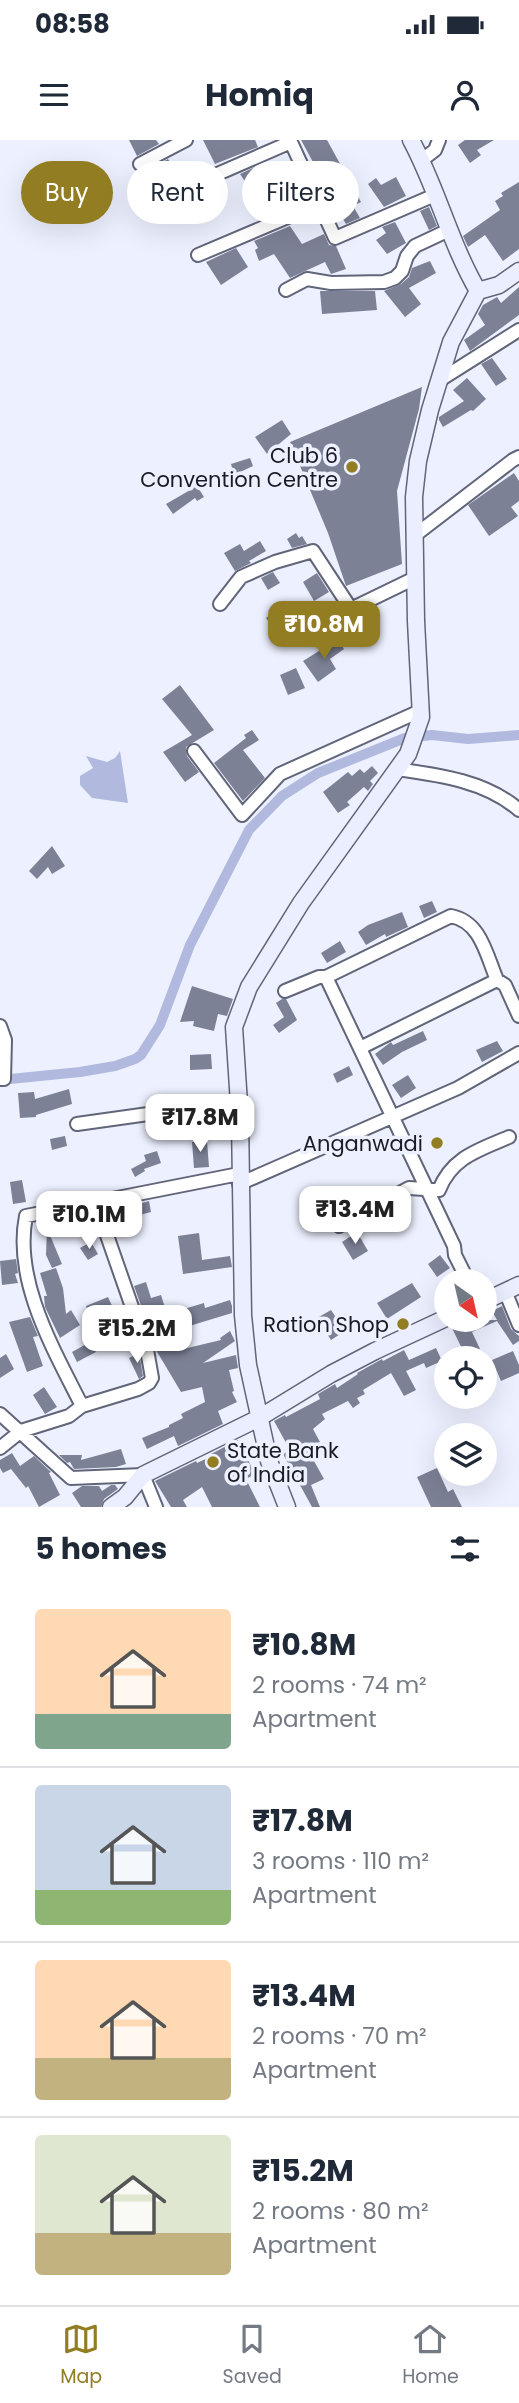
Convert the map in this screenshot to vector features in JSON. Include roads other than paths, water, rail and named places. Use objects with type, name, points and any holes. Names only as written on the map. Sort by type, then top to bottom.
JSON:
[{"type":"main road","points":[[411,140],[478,291]]},
{"type":"main road","points":[[287,1507],[269,1461],[248,1365],[243,1315],[239,1109],[234,1027],[249,987],[301,903],[408,754],[420,714],[421,694],[414,536],[414,496],[418,461],[430,410],[452,342],[478,291],[499,285],[519,271]]},
{"type":"main road","points":[[111,1507],[125,1497],[143,1475],[259,1418],[331,1374],[434,1323]]},
{"type":"street","points":[[146,161],[186,140]]},
{"type":"street","points":[[422,160],[435,150],[439,140]]},
{"type":"street","points":[[228,169],[291,141],[301,161]]},
{"type":"street","points":[[329,224],[335,238],[435,195]]},
{"type":"street","points":[[198,255],[271,224]]},
{"type":"street","points":[[286,290],[307,279],[331,283],[384,282],[395,278],[402,271],[407,256],[415,246],[449,230]]},
{"type":"street","points":[[440,380],[519,330]]},
{"type":"street","points":[[414,536],[519,457]]},
{"type":"street","points":[[220,604],[241,577],[275,562],[313,551],[351,609]]},
{"type":"street","points":[[323,641],[351,609],[415,578]]},
{"type":"street","points":[[194,751],[242,815],[279,774],[420,714]]},
{"type":"street","points":[[396,769],[448,777],[503,797],[519,810]]},
{"type":"street","points":[[285,990],[319,977],[326,977],[451,916],[464,918],[474,927],[498,980],[505,985],[519,1016]]},
{"type":"street","points":[[326,977],[462,1269]]},
{"type":"street","points":[[360,1048],[498,980]]},
{"type":"street","points":[[0,1026],[5,1040],[4,1079],[0,1079]]},
{"type":"street","points":[[82,1406],[43,1329],[31,1287],[22,1237],[26,1216],[95,1201],[239,1179],[458,1088],[519,1053]]},
{"type":"street","points":[[77,1124],[198,1107],[239,1109]]},
{"type":"street","points":[[339,1226],[410,1188],[439,1190],[445,1175],[454,1164],[509,1137]]},
{"type":"street","points":[[0,1448],[21,1431],[69,1416],[82,1406],[138,1389],[152,1378],[147,1350],[95,1201]]},
{"type":"street","points":[[512,1288],[519,1325]]},
{"type":"street","points":[[0,1414],[71,1478],[143,1475],[156,1507]]},
{"type":"water","points":[[120,751],[128,803],[92,798],[80,785],[80,776],[93,768],[86,756],[107,762],[115,758]]},
{"type":"waterway","points":[[0,1080],[115,1066],[141,1055],[160,1025],[190,945],[249,830],[282,796],[318,773],[405,738],[432,735],[468,739],[519,735]]},
{"type":"place","name":"Club 6 Convention Centre","points":[[352,467]]},
{"type":"place","name":"Anganwadi","points":[[437,1143]]},
{"type":"place","name":"Ration Shop","points":[[403,1324]]},
{"type":"place","name":"State Bank of India","points":[[213,1462]]}]
